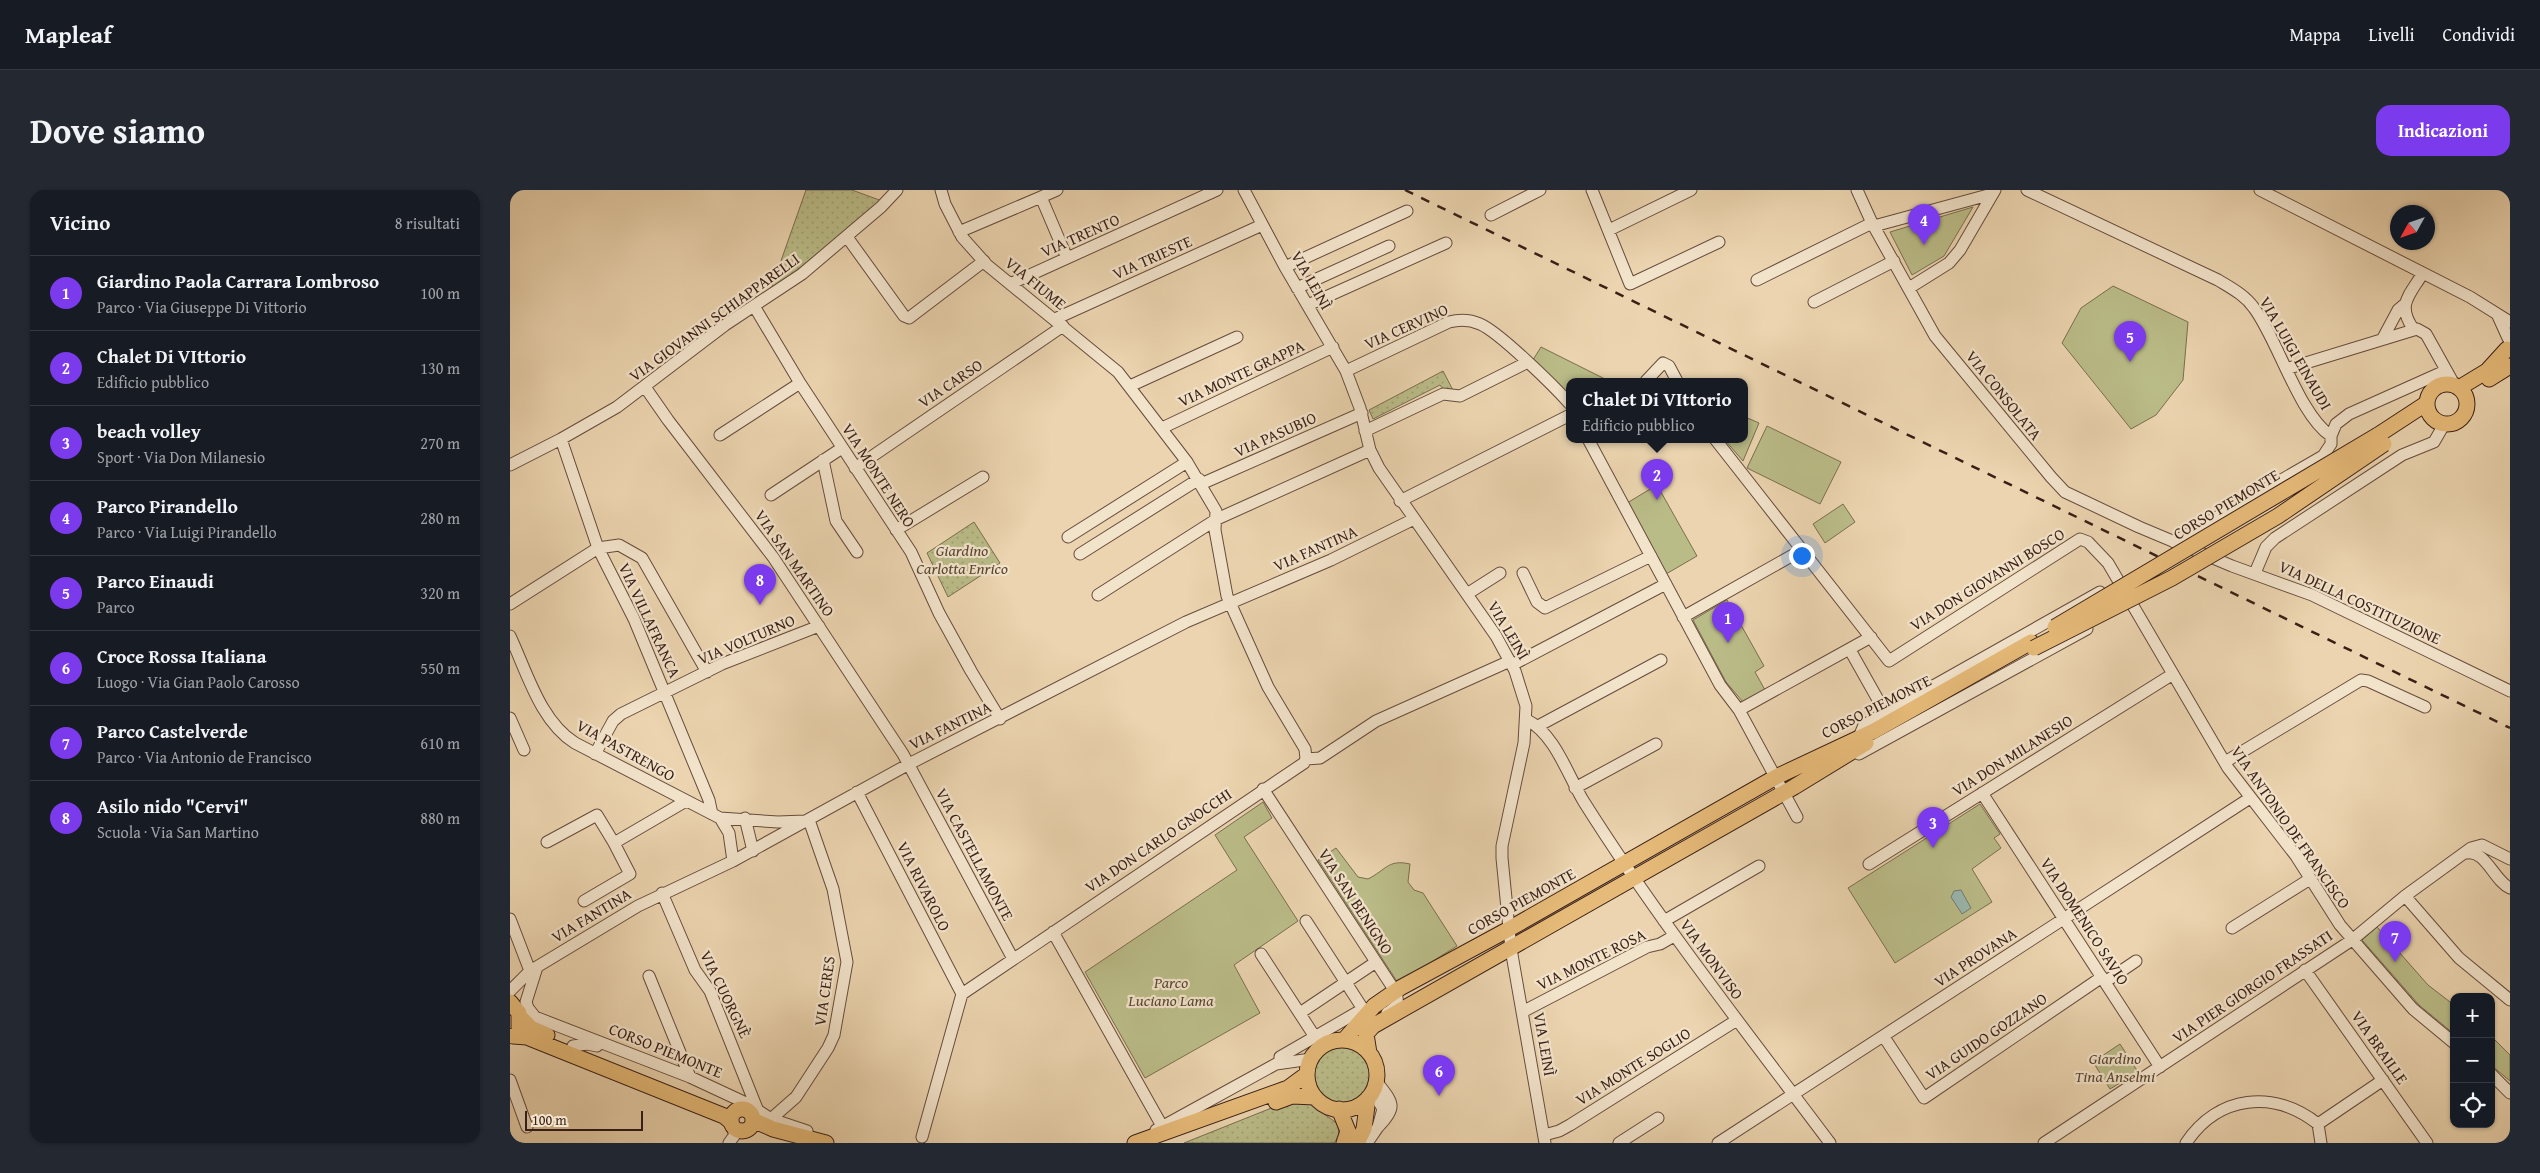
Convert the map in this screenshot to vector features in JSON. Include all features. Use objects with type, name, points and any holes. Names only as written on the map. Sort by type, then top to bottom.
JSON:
[{"type":"main road","points":[[2460,391],[2487,371],[2509,345]]},
{"type":"main road","points":[[2460,391],[2465,410],[2462,416],[2454,422],[2439,421],[2429,413],[2427,403],[2431,392],[2437,387],[2445,384],[2460,391],[2492,377],[2510,366]]},
{"type":"main road","name":"CORSO PIEMONTE","points":[[1344,1040],[1374,1006],[1395,991],[1509,929],[1776,778],[1859,737],[2033,645],[2197,564],[2278,516],[2381,440],[2427,403]]},
{"type":"main road","name":"CORSO PIEMONTE","points":[[2381,440],[2419,420],[2439,421]]},
{"type":"main road","name":"CORSO PIEMONTE","points":[[1373,1026],[1785,793],[1878,735],[2033,645]]},
{"type":"main road","points":[[511,1036],[520,1025],[521,1018],[512,996]]},
{"type":"main road","name":"CORSO PIEMONTE","points":[[521,1018],[537,1031],[573,1046],[740,1126],[794,1143]]},
{"type":"main road","points":[[1369,1053],[1366,1034],[1373,1026]]},
{"type":"main road","name":"CORSO PIEMONTE","points":[[511,1036],[527,1037],[724,1116],[740,1126],[773,1129],[826,1143]]},
{"type":"main road","points":[[1357,1143],[1364,1129],[1369,1096],[1376,1080],[1374,1061],[1362,1046],[1344,1040],[1325,1044],[1311,1059],[1307,1074],[1308,1082],[1315,1097],[1322,1103],[1339,1109],[1355,1106],[1369,1096]]},
{"type":"main road","points":[[1139,1142],[1288,1088],[1307,1074]]},
{"type":"main road","points":[[1162,1143],[1292,1096],[1315,1097]]},
{"type":"main road","points":[[1339,1109],[1348,1131],[1344,1143]]},
{"type":"street","name":"VIA GIOVANNI SCHIAPPARELLI","points":[[510,465],[617,407],[725,325],[802,274],[847,237],[897,190]]},
{"type":"street","name":"VIA FIUME","points":[[941,190],[945,204],[959,232],[984,261],[1118,372],[1188,462],[1216,511],[1217,539],[1225,591],[1268,687],[1304,750],[1306,759]]},
{"type":"street","points":[[959,232],[1057,190]]},
{"type":"street","name":"VIA TRENTO","points":[[1010,284],[1217,190]]},
{"type":"street","name":"VIA LEINÌ","points":[[1244,190],[1285,267],[1346,370],[1362,413],[1370,450],[1400,501],[1468,594],[1511,663],[1524,694],[1527,720],[1524,743],[1502,846],[1511,949],[1544,1139]]},
{"type":"street","points":[[1491,215],[1540,190]]},
{"type":"street","points":[[1592,190],[1630,284],[1719,242]]},
{"type":"street","points":[[1609,230],[1691,190]]},
{"type":"street","name":"VIA CONSOLATA","points":[[1857,190],[1873,224],[1936,336],[2058,486],[2139,527],[2194,550]]},
{"type":"street","name":"VIA LUIGI EINAUDI","points":[[2027,190],[2236,291],[2254,308],[2319,427],[2331,436]]},
{"type":"street","points":[[2260,190],[2486,306],[2510,322]]},
{"type":"street","points":[[1757,280],[1873,224],[1993,192]]},
{"type":"street","points":[[1909,288],[1948,262],[1960,250],[1993,192]]},
{"type":"street","points":[[1041,197],[1067,258]]},
{"type":"street","points":[[1285,267],[1407,212]]},
{"type":"street","name":"VIA TRIESTE","points":[[1059,322],[1262,225]]},
{"type":"street","points":[[847,237],[904,316],[909,318],[984,261]]},
{"type":"street","points":[[1308,305],[1446,243]]},
{"type":"street","points":[[1298,288],[1389,246]]},
{"type":"street","points":[[1814,302],[1894,261]]},
{"type":"street","points":[[2383,338],[2398,310],[2405,304],[2423,273]]},
{"type":"street","points":[[2405,304],[2404,314],[2414,330]]},
{"type":"street","name":"VIA MONTE NERO","points":[[754,306],[800,383],[913,558],[939,613],[1000,719]]},
{"type":"street","points":[[2497,314],[2509,345]]},
{"type":"street","name":"VIA CERVINO","points":[[1346,370],[1449,322],[1464,319],[1481,324],[1490,330],[1566,400]]},
{"type":"street","name":"VIA CARSO","points":[[854,468],[1059,322]]},
{"type":"street","points":[[2286,369],[2414,330],[2426,334],[2445,371],[2460,391]]},
{"type":"street","points":[[1130,386],[1237,337]]},
{"type":"street","name":"VIA MONTE GRAPPA","points":[[1162,428],[1333,347]]},
{"type":"street","points":[[1365,431],[1443,394],[1460,396],[1526,363]]},
{"type":"street","points":[[1649,378],[1663,363],[1669,366],[1675,378]]},
{"type":"street","points":[[2174,542],[2323,456],[2331,444],[2331,436],[2336,424],[2349,414],[2445,371]]},
{"type":"street","points":[[720,435],[800,383]]},
{"type":"street","name":"VIA SAN MARTINO","points":[[645,387],[668,420],[760,539],[909,764]]},
{"type":"street","name":"VIA PASUBIO","points":[[1080,554],[1200,482],[1362,413]]},
{"type":"street","points":[[1400,501],[1566,417]]},
{"type":"street","points":[[2255,573],[2266,547],[2275,538],[2402,455],[2434,442],[2439,421]]},
{"type":"street","name":"VIA VILLAFRANCA","points":[[561,439],[598,548],[634,619],[716,816]]},
{"type":"street","points":[[1590,443],[1720,685],[1739,710],[1797,817]]},
{"type":"street","points":[[1718,443],[1871,638],[1739,710]]},
{"type":"street","points":[[771,495],[842,448]]},
{"type":"street","points":[[1098,595],[1217,520],[1370,450]]},
{"type":"street","points":[[823,460],[836,521],[857,552]]},
{"type":"street","points":[[1068,537],[1188,462]]},
{"type":"street","points":[[896,530],[983,477]]},
{"type":"street","name":"VIA FANTINA","points":[[512,996],[533,969],[662,893],[734,861],[909,764],[1186,622],[1331,560],[1414,519]]},
{"type":"street","name":"VIA DON GIOVANNI BOSCO","points":[[1871,638],[1889,661],[2080,539],[2088,542],[2103,557],[2132,606]]},
{"type":"street","points":[[510,604],[598,548],[619,545],[642,558],[707,672]]},
{"type":"street","points":[[1683,617],[1802,550]]},
{"type":"street","name":"VIA DELLA COSTITUZIONE","points":[[2194,550],[2312,595],[2510,691]]},
{"type":"street","points":[[1523,573],[1537,602],[1545,608],[1651,556]]},
{"type":"street","points":[[1468,594],[1500,573]]},
{"type":"street","points":[[1859,737],[1864,725],[2118,581]]},
{"type":"street","name":"VIA DON CARLO GNOCCHI","points":[[962,994],[1304,763],[1306,759],[1320,758],[1376,721],[1511,663],[1666,584]]},
{"type":"street","name":"VIA ANTONIO DE FRANCISCO","points":[[2132,606],[2225,762],[2250,798],[2277,829],[2352,940],[2413,1009],[2450,1040]]},
{"type":"street","name":"CORSO PIEMONTE","points":[[1836,762],[1862,753],[2132,606]]},
{"type":"street","name":"VIA VOLTURNO","points":[[595,754],[616,718],[707,672],[819,626]]},
{"type":"street","name":"VIA PASTRENGO","points":[[510,636],[554,726],[568,739],[716,816],[778,822],[809,820]]},
{"type":"street","points":[[1850,650],[1886,714]]},
{"type":"street","points":[[1524,743],[1541,730],[1661,660]]},
{"type":"street","name":"VIA DON MILANESIO","points":[[1869,864],[2172,674]]},
{"type":"street","points":[[2225,762],[2361,680],[2368,681],[2425,707]]},
{"type":"street","points":[[510,718],[524,750]]},
{"type":"street","points":[[1527,720],[1541,730]]},
{"type":"street","name":"VIA MONVISO","points":[[1541,730],[1623,864],[1736,1020],[1830,1143]]},
{"type":"street","points":[[1575,788],[1656,744]]},
{"type":"street","name":"VIA CASTELLAMONTE","points":[[909,764],[1013,959]]},
{"type":"street","name":"VIA SAN BENIGNO","points":[[1263,790],[1395,991]]},
{"type":"street","name":"VIA RIVAROLO","points":[[857,792],[962,994]]},
{"type":"street","name":"VIA DOMENICO SAVIO","points":[[1982,793],[2160,1067]]},
{"type":"street","name":"VIA PROVANA","points":[[1718,1143],[2250,798]]},
{"type":"street","points":[[614,843],[686,802]]},
{"type":"street","points":[[547,842],[597,815],[630,874],[584,900]]},
{"type":"street","points":[[716,816],[729,833],[734,861]]},
{"type":"street","points":[[746,818],[753,851]]},
{"type":"street","name":"VIA CERES","points":[[771,1119],[796,1097],[828,1048],[836,1029],[847,962],[833,889],[809,820]]},
{"type":"street","points":[[2467,853],[2479,845],[2510,859]]},
{"type":"street","points":[[2467,853],[2472,852],[2482,858],[2500,884],[2510,888]]},
{"type":"street","name":"VIA PIER GIORGIO FRASSATI","points":[[2044,1143],[2352,940],[2405,896],[2467,853]]},
{"type":"street","name":"VIA MONTE ROSA","points":[[1664,921],[1759,866]]},
{"type":"street","points":[[2232,928],[2310,880]]},
{"type":"street","name":"VIA CUORGNÈ","points":[[662,893],[695,970],[710,992],[740,1126]]},
{"type":"street","points":[[2405,896],[2459,958],[2510,1000]]},
{"type":"street","points":[[510,919],[533,969]]},
{"type":"street","points":[[1306,921],[1363,1008],[1280,1057],[1284,1063],[1307,1074]]},
{"type":"street","points":[[1052,932],[1162,1126]]},
{"type":"street","name":"VIA MONTE ROSA","points":[[1522,1012],[1647,947],[1660,944],[1674,936]]},
{"type":"street","points":[[1261,954],[1316,1037]]},
{"type":"street","points":[[1300,1012],[1376,962]]},
{"type":"street","points":[[2104,979],[2136,962]]},
{"type":"street","name":"CORSO PIEMONTE","points":[[533,969],[527,996],[528,1008],[531,1013],[542,1020],[690,1077],[740,1126],[771,1119],[821,1136],[832,1143]]},
{"type":"street","name":"VIA BRAILLE","points":[[2306,970],[2427,1143]]},
{"type":"street","points":[[648,976],[690,1077]]},
{"type":"street","name":"VIA GUIDO GOZZANO","points":[[1884,1037],[1924,1098],[2104,979]]},
{"type":"street","points":[[1373,1026],[1377,1018],[1397,1006],[1395,991]]},
{"type":"street","points":[[921,1141],[962,994]]},
{"type":"street","name":"VIA MONTE SOGLIO","points":[[1544,1139],[1565,1128],[1736,1020]]},
{"type":"street","points":[[573,1046],[587,1044],[628,1053]]},
{"type":"street","points":[[1139,1142],[1162,1126],[1284,1063],[1311,1059]]},
{"type":"street","points":[[2495,1078],[2510,1092]]},
{"type":"street","points":[[510,1080],[527,1127]]},
{"type":"street","points":[[1367,1143],[1391,1112],[1392,1106],[1390,1098],[1376,1080]]},
{"type":"street","points":[[2318,1124],[2383,1080]]},
{"type":"street","points":[[1369,1096],[1377,1099],[1383,1109],[1378,1127]]},
{"type":"street","points":[[2186,1143],[2196,1128],[2209,1117],[2239,1105],[2258,1101],[2278,1102],[2304,1113],[2318,1124],[2321,1143]]},
{"type":"street","points":[[1619,1143],[1658,1118]]},
{"type":"green space","points":[[806,190],[852,190],[882,201],[770,292]]},
{"type":"green space","points":[[1973,207],[1944,256],[1912,275],[1890,232]]},
{"type":"green space","points":[[2113,286],[2188,322],[2183,380],[2156,415],[2131,429],[2062,343],[2081,308]]},
{"type":"green space","points":[[1541,347],[1603,378],[1566,378],[1566,395],[1531,363]]},
{"type":"green space","points":[[1443,371],[1455,394],[1444,390],[1440,385],[1373,419],[1369,410]]},
{"type":"green space","points":[[1748,418],[1759,423],[1743,461],[1727,443],[1748,443]]},
{"type":"green space","points":[[1767,426],[1841,462],[1820,504],[1747,468]]},
{"type":"green space","points":[[1657,485],[1697,556],[1666,574],[1627,503]]},
{"type":"green space","points":[[1843,504],[1855,522],[1825,543],[1813,524]]},
{"type":"green space","name":"Giardino Carlotta Enrico","points":[[974,522],[1000,563],[948,597],[927,553]]},
{"type":"green space","points":[[1727,600],[1764,666],[1755,672],[1765,690],[1743,702],[1726,682],[1693,620]]},
{"type":"green space","name":"Parco Luciano Lama","points":[[1263,802],[1272,818],[1244,837],[1298,921],[1234,965],[1260,1013],[1145,1078],[1085,972],[1237,870],[1215,835]]},
{"type":"green space","points":[[1980,804],[2000,834],[1994,838],[2001,848],[1972,869],[1992,902],[1895,963],[1848,888]]},
{"type":"green space","points":[[1336,848],[1358,877],[1368,879],[1392,864],[1410,864],[1408,882],[1414,890],[1423,893],[1457,946],[1398,983],[1318,860]]},
{"type":"green space","points":[[2377,927],[2428,985],[2450,1002],[2450,1031],[2419,1005],[2362,940]]},
{"type":"green space","points":[[2495,1040],[2510,1055],[2510,1081],[2495,1068]]},
{"type":"green space","name":"Giardino Tina Anselmi","points":[[2120,1044],[2138,1072],[2110,1089],[2093,1062]]},
{"type":"green space","points":[[1342,1047],[1353,1049],[1362,1055],[1368,1064],[1370,1075],[1368,1086],[1362,1095],[1353,1101],[1342,1103],[1331,1101],[1322,1095],[1316,1086],[1314,1075],[1316,1064],[1322,1055],[1331,1049]]},
{"type":"green space","points":[[1294,1099],[1305,1100],[1338,1124],[1339,1136],[1334,1143],[1184,1143]]},
{"type":"water","points":[[1961,890],[1971,908],[1962,914],[1951,897],[1954,891]]},
{"type":"railway","points":[[1405,190],[2510,728]]},
{"type":"place","name":"Parco Pirandello","points":[[1924,245]]},
{"type":"place","name":"Parco Einaudi","points":[[2130,362]]},
{"type":"place","name":"Chalet Di VIttorio","points":[[1657,500]]},
{"type":"place","name":"Asilo nido \"Cervi\"","points":[[760,605]]},
{"type":"place","name":"Giardino Paola Carrara Lombroso","points":[[1728,643]]},
{"type":"place","name":"beach volley","points":[[1933,848]]},
{"type":"place","name":"Parco Castelverde","points":[[2395,962]]},
{"type":"place","name":"Croce Rossa Italiana","points":[[1439,1096]]}]
